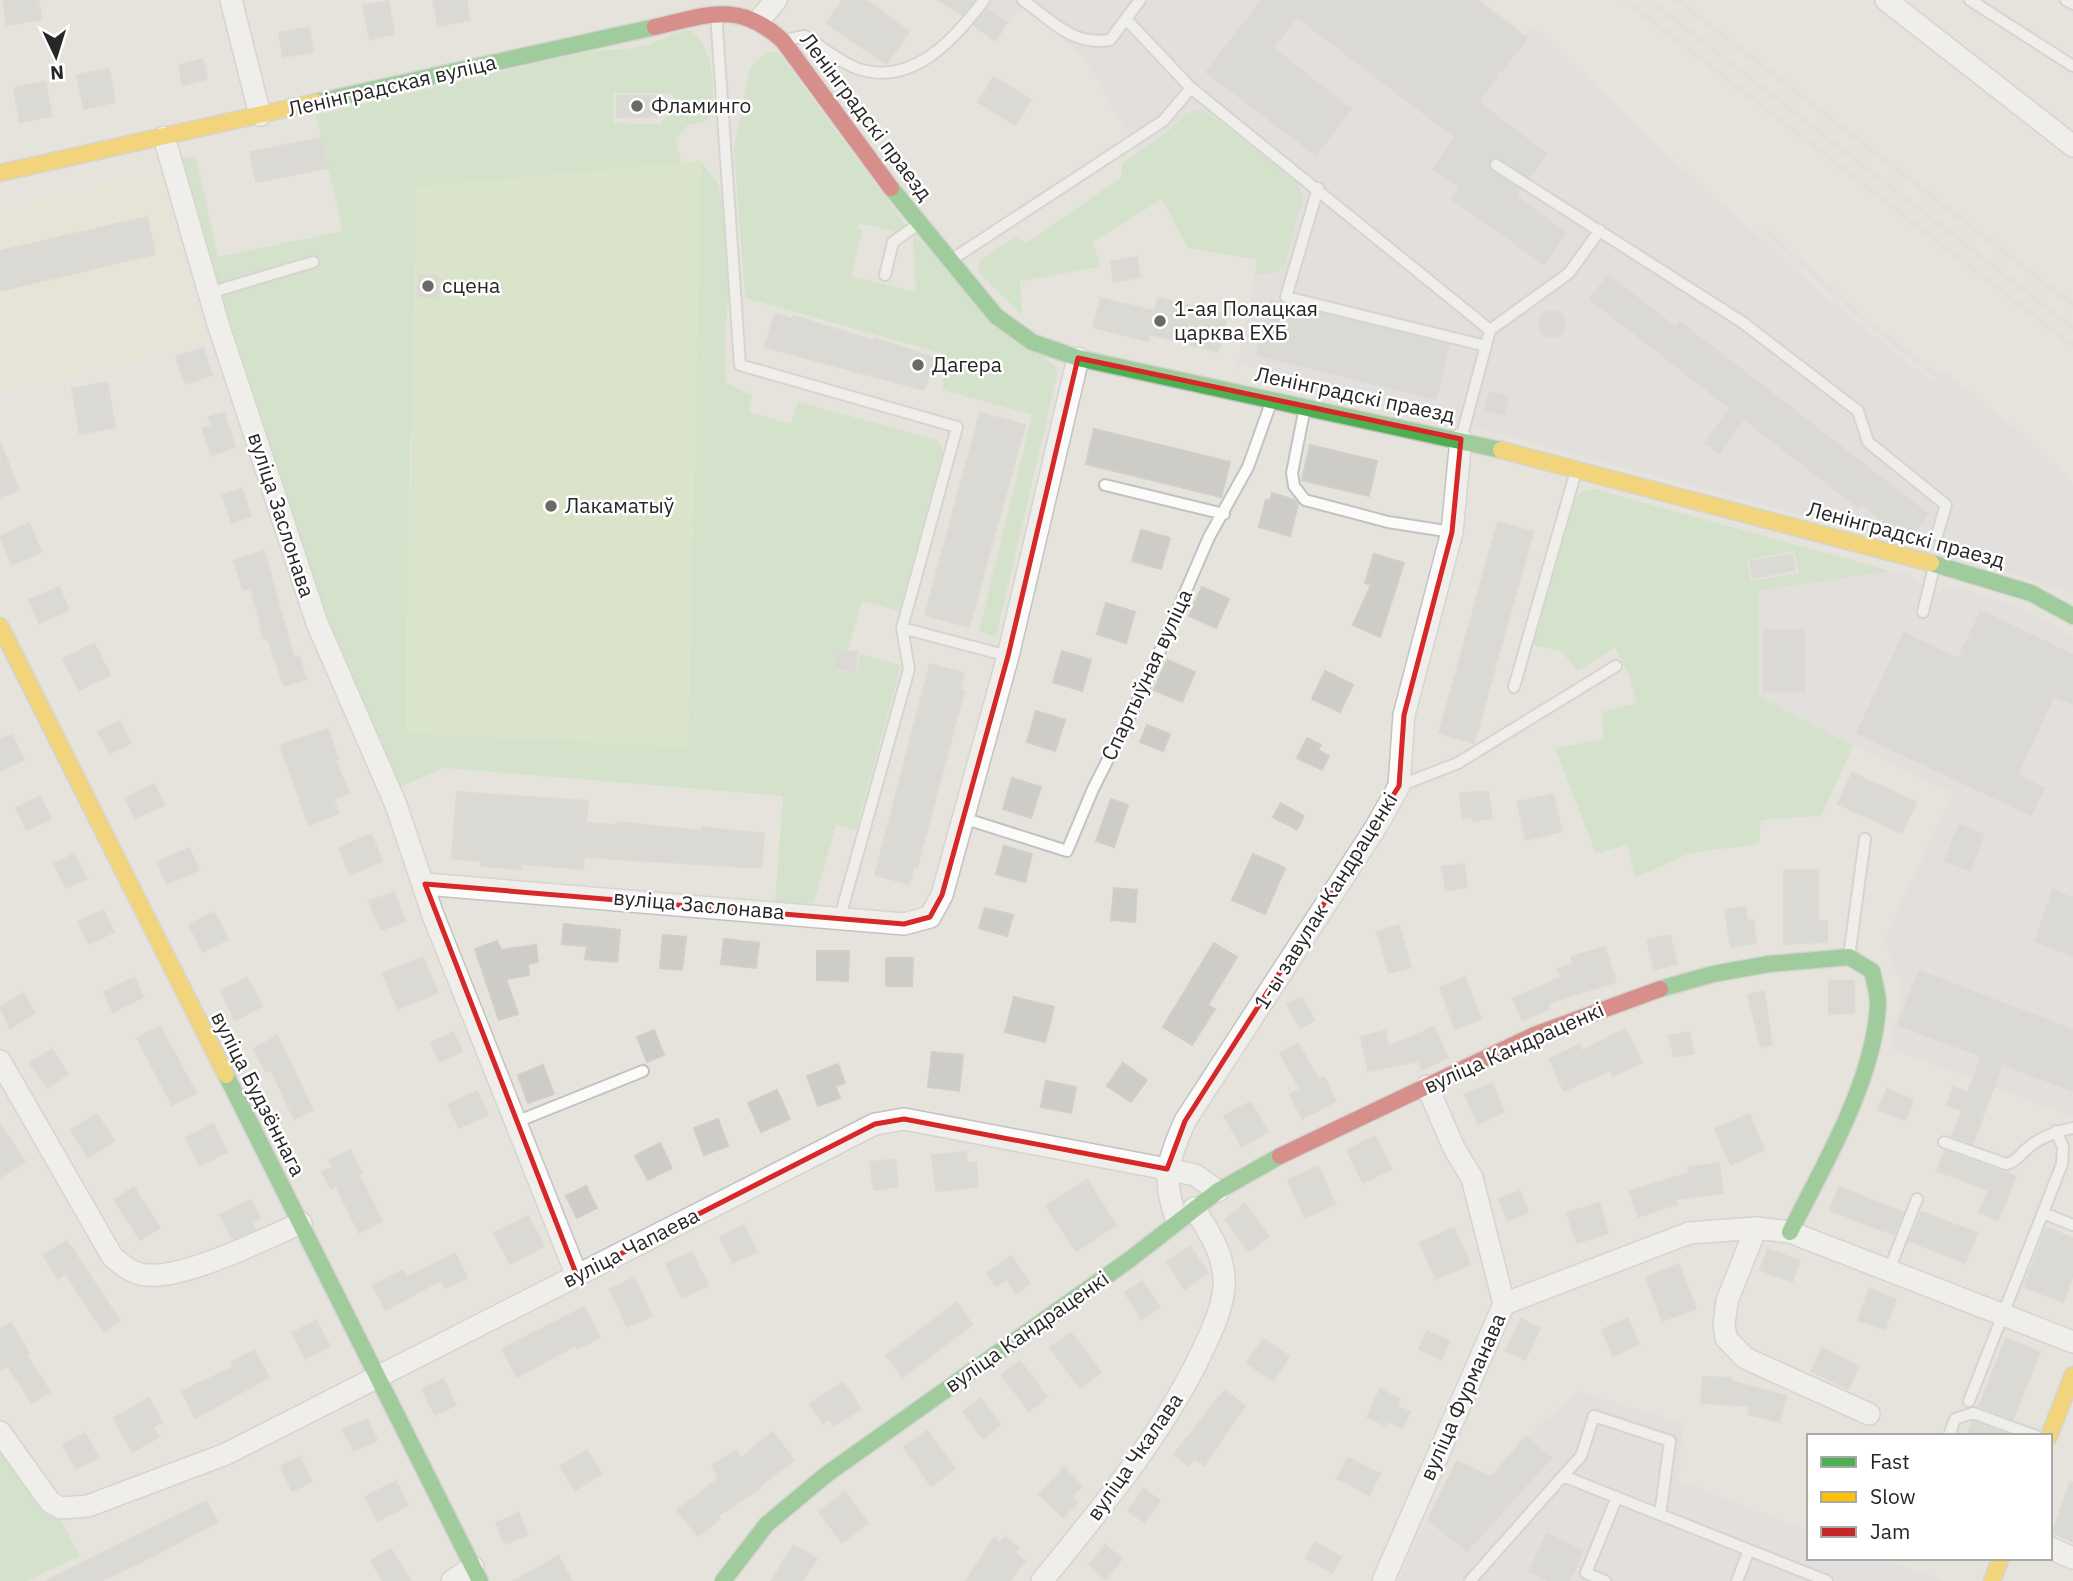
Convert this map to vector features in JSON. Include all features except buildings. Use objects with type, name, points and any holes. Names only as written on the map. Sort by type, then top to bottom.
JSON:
[{"type":"street","points":[[231,0],[260,116]]},
{"type":"street","points":[[760,19],[776,0]]},
{"type":"street","points":[[1886,0],[2073,146]]},
{"type":"street","name":"Ленінградская вуліца","points":[[1,171],[260,116],[716,13],[739,13],[760,19]]},
{"type":"street","name":"Ленінградскі праезд","points":[[760,19],[783,41],[948,261],[996,316],[1032,342],[1079,358],[1461,439],[1577,468],[1935,564],[2031,593],[2073,616]]},
{"type":"street","name":"вуліца Заслонава","points":[[164,137],[209,293],[317,622],[396,805],[425,884],[433,915],[577,1276]]},
{"type":"street","points":[[963,818],[1008,656],[1079,358]]},
{"type":"street","name":"1-ы завулак Кандраценкі","points":[[1185,1214],[1168,1197],[1167,1169],[1185,1121],[1376,827],[1399,786],[1404,715],[1452,532],[1461,439]]},
{"type":"street","name":"вуліца Будзённага","points":[[0,626],[477,1574]]},
{"type":"street","name":"вуліца Заслонава","points":[[425,884],[904,924],[930,917],[942,895],[963,818]]},
{"type":"street","points":[[1850,957],[1862,960],[1872,970],[1878,990],[1878,1021],[1870,1059],[1838,1137],[1790,1232],[2073,1342]]},
{"type":"street","name":"вуліца Кандраценкі","points":[[723,1581],[767,1524],[827,1474],[1129,1260],[1218,1191],[1282,1156],[1534,1035],[1645,993],[1713,974],[1769,964],[1850,957]]},
{"type":"street","points":[[0,1061],[112,1256],[124,1268],[146,1276],[162,1275],[226,1256],[301,1223]]},
{"type":"street","points":[[1427,1086],[1454,1147],[1472,1178],[1504,1304]]},
{"type":"street","name":"вуліца Чапаева","points":[[0,1432],[50,1502],[61,1508],[88,1506],[111,1499],[226,1454],[875,1124],[904,1119],[1167,1169],[1195,1175],[1218,1191]]},
{"type":"street","name":"вуліца Чкалава","points":[[1042,1581],[1171,1413],[1220,1308],[1224,1286],[1223,1265],[1216,1242],[1185,1214]]},
{"type":"street","points":[[1756,1228],[1727,1301],[1724,1324],[1726,1338],[1745,1358],[1869,1414]]},
{"type":"street","name":"вуліца Фурманава","points":[[1383,1581],[1504,1304],[1689,1233],[1756,1228],[1790,1232]]},
{"type":"street","points":[[2050,1434],[2073,1376]]},
{"type":"street","points":[[2052,1549],[2073,1558]]},
{"type":"street","points":[[1992,1581],[2000,1560]]},
{"type":"street","points":[[452,1581],[477,1574]]},
{"type":"lane","points":[[783,41],[805,36],[856,68],[892,74],[918,64],[951,41],[984,0]]},
{"type":"lane","points":[[1023,0],[1078,40],[1092,43],[1110,40],[1140,0]]},
{"type":"lane","points":[[1970,0],[2073,66]]},
{"type":"lane","points":[[2066,0],[2073,4]]},
{"type":"lane","points":[[716,13],[740,365],[957,427],[902,628],[909,669],[840,918]]},
{"type":"lane","points":[[1126,19],[1191,88],[1318,188],[1490,331]]},
{"type":"lane","points":[[948,261],[1163,121],[1191,88]]},
{"type":"lane","points":[[1496,165],[1742,322],[1858,411],[1867,442],[1946,505],[1937,535]]},
{"type":"lane","points":[[1318,188],[1286,297],[1486,346]]},
{"type":"lane","points":[[885,275],[893,242],[919,223]]},
{"type":"lane","points":[[1461,439],[1490,331],[1569,273],[1600,230]]},
{"type":"lane","points":[[209,293],[313,262]]},
{"type":"lane","name":"Спартыўная вуліца","points":[[963,818],[1067,852],[1093,789],[1144,688],[1209,537],[1248,467],[1272,400]]},
{"type":"lane","points":[[1305,407],[1292,473],[1294,486],[1304,500],[1388,522],[1452,532]]},
{"type":"lane","points":[[1514,687],[1577,468]]},
{"type":"lane","points":[[1105,485],[1224,514]]},
{"type":"lane","points":[[1923,612],[1935,564]]},
{"type":"lane","points":[[902,628],[1008,656]]},
{"type":"lane","points":[[1399,786],[1458,763],[1616,666]]},
{"type":"lane","points":[[1850,957],[1865,839]]},
{"type":"lane","points":[[516,1122],[643,1071]]},
{"type":"lane","points":[[1944,1142],[2006,1164],[2016,1161],[2028,1147],[2056,1131],[2073,1128]]},
{"type":"lane","points":[[1969,1401],[2062,1164],[2063,1147],[2056,1131]]},
{"type":"lane","points":[[1889,1270],[1917,1199]]},
{"type":"lane","points":[[2043,1213],[2073,1225]]},
{"type":"lane","points":[[1950,1434],[1955,1419],[1973,1413],[2031,1434]]},
{"type":"lane","points":[[1476,1579],[1581,1456],[1594,1416],[1670,1441],[1660,1515]]},
{"type":"lane","points":[[1563,1476],[1827,1581]]},
{"type":"lane","points":[[1605,1581],[1585,1577],[1616,1497]]},
{"type":"lane","points":[[1737,1581],[1749,1550]]},
{"type":"highlighted area","points":[[1078,358],[1461,439],[1452,532],[1404,715],[1399,786],[1185,1121],[1167,1169],[904,1119],[875,1124],[577,1276],[425,884],[904,924],[930,917],[942,895],[1008,656]]},
{"type":"shaded area","points":[[1477,0],[1524,36],[1533,25],[1664,152],[1830,301],[1932,382],[1942,369],[2029,440],[2073,483],[2073,593],[1967,559],[1444,419],[1446,411],[1241,364],[1235,376],[1258,260],[1188,248],[1138,151],[1086,60],[1071,45],[1020,6],[995,41],[972,24],[975,20],[940,1]]},
{"type":"shaded area","points":[[160,170],[205,342],[4,393],[0,379],[0,210]]},
{"type":"shaded area","points":[[1875,571],[1910,573],[1921,584],[1936,589],[1955,587],[2021,608],[2073,637],[2073,1117],[1890,1048],[1903,991],[1884,938],[1954,793],[1853,746],[1759,696],[1759,590]]},
{"type":"shaded area","points":[[1579,1391],[1683,1424],[1679,1481],[1807,1530],[1807,1560],[1887,1560],[1942,1581],[1397,1581],[1457,1461],[1467,1465],[1483,1486],[1526,1437]]},
{"type":"green space","points":[[690,30],[698,37],[708,56],[714,110],[706,121],[688,125],[675,140],[682,163],[410,436],[406,732],[688,747],[701,161],[718,184],[723,204],[729,290],[725,332],[726,383],[752,395],[749,412],[791,424],[798,402],[938,440],[943,451],[899,611],[862,601],[848,650],[836,650],[836,672],[858,672],[859,654],[901,665],[856,830],[836,825],[814,902],[805,905],[775,902],[783,796],[444,768],[397,788],[327,618],[284,495],[214,276],[182,159],[196,156],[218,257],[343,231],[316,115],[590,51],[640,47]],"holes":[[[614,93],[672,93],[676,105],[660,124],[614,123]]]},
{"type":"green space","points":[[766,52],[778,52],[906,225],[895,232],[859,223],[857,228],[862,230],[851,276],[916,292],[913,234],[1056,367],[1057,375],[996,637],[979,631],[1032,415],[943,390],[944,354],[745,298],[734,149],[750,68]]},
{"type":"green space","points":[[1197,110],[1206,112],[1297,181],[1303,198],[1284,265],[1276,273],[1255,274],[1257,260],[1188,248],[1162,199],[1093,242],[1100,267],[1020,281],[1022,315],[980,274],[978,266],[982,259],[1016,236],[1026,243],[1122,177],[1121,164],[1170,130],[1186,114]]},
{"type":"green space","name":"Лакаматыў","points":[[701,161],[688,747],[406,733],[416,187]]},
{"type":"green space","points":[[1594,489],[1891,571],[1759,591],[1759,696],[1853,746],[1821,816],[1761,820],[1759,844],[1690,853],[1635,878],[1627,844],[1596,854],[1555,748],[1604,739],[1602,712],[1637,703],[1629,675],[1615,648],[1578,671],[1561,651],[1533,645],[1575,500],[1582,491]],"holes":[[[1794,551],[1799,573],[1751,581],[1747,560]]]},
{"type":"green space","points":[[0,1449],[41,1509],[61,1520],[80,1556],[26,1581],[0,1581]]},
{"type":"railway","points":[[1625,0],[2073,346]]},
{"type":"railway","points":[[1649,0],[2073,328]]},
{"type":"railway","points":[[1677,0],[2073,305]]},
{"type":"railway","points":[[1500,74],[1897,370],[2073,507]]},
{"type":"railway","points":[[1767,232],[1864,319],[1937,376],[2034,465]]},
{"type":"traffic: fast","points":[[316,102],[655,27]]},
{"type":"traffic: fast","points":[[891,188],[996,316],[1032,342],[1078,358],[1501,450]]},
{"type":"traffic: fast","points":[[1931,563],[2031,593],[2073,616]]},
{"type":"traffic: fast","points":[[1660,989],[1713,974],[1769,964],[1849,957],[1872,971],[1878,1003],[1868,1061],[1846,1121],[1790,1232]]},
{"type":"traffic: fast","points":[[226,1075],[480,1581]]},
{"type":"traffic: fast","points":[[723,1581],[767,1524],[827,1474],[1129,1260],[1218,1191],[1280,1156]]},
{"type":"traffic: slow","points":[[0,173],[316,102]]},
{"type":"traffic: slow","points":[[1501,450],[1931,563]]},
{"type":"traffic: slow","points":[[0,626],[226,1075]]},
{"type":"traffic: slow","points":[[2050,1434],[2073,1375]]},
{"type":"traffic: slow","points":[[1992,1581],[2000,1560]]},
{"type":"traffic: jam","points":[[655,27],[722,14],[737,15],[767,28],[783,41],[891,188]]},
{"type":"traffic: jam","points":[[1280,1156],[1534,1035],[1660,989]]},
{"type":"place","name":"Фламинго","points":[[637,106]]},
{"type":"place","name":"сцена","points":[[428,286]]},
{"type":"place","name":"1-ая Полацкая царква ЕХБ","points":[[1160,321]]},
{"type":"place","name":"Дагера","points":[[918,365]]},
{"type":"place","name":"Лакаматыў","points":[[551,506]]}]
